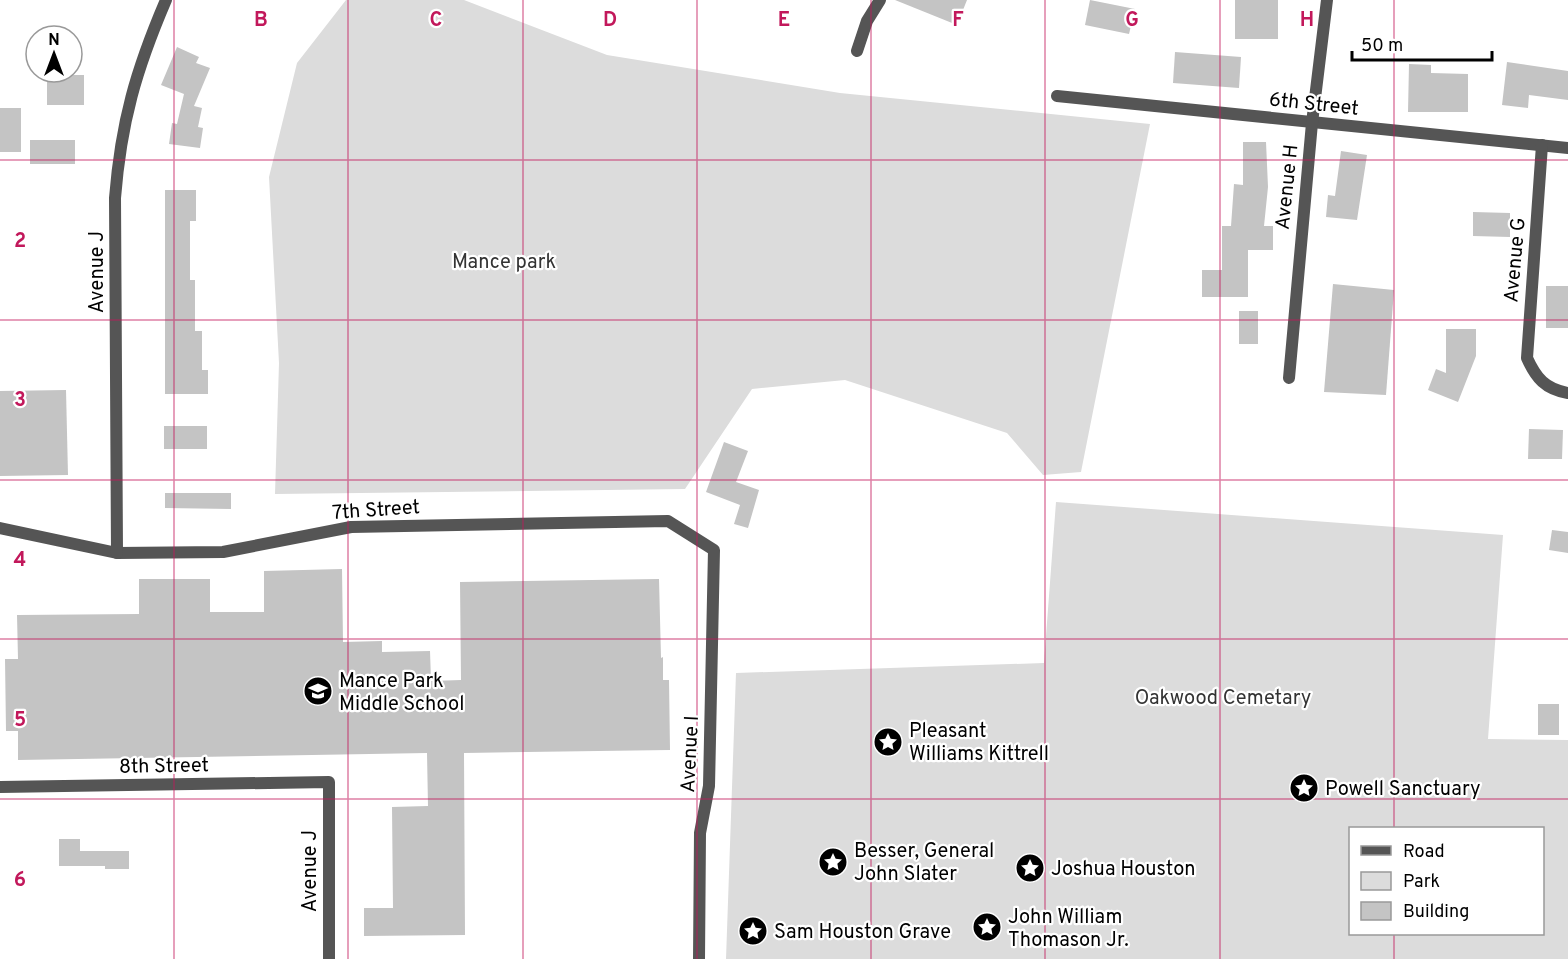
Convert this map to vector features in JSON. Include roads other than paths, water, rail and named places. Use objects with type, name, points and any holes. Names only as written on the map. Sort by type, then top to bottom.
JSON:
[{"type":"street","name":"Avenue J","points":[[117,552],[115,198],[118,151],[140,63],[166,0]]},
{"type":"street","points":[[857,51],[867,21],[880,0]]},
{"type":"street","name":"Avenue H","points":[[1289,378],[1312,123],[1327,0]]},
{"type":"street","name":"6th Street","points":[[1057,96],[1568,148]]},
{"type":"street","name":"Avenue G","points":[[1542,145],[1527,358],[1535,376],[1544,385],[1568,393]]},
{"type":"street","name":"7th Street","points":[[0,528],[117,552],[223,552],[351,527],[668,521],[714,550]]},
{"type":"street","name":"Avenue I","points":[[699,959],[700,833],[709,786],[714,550]]},
{"type":"street","name":"Avenue J","points":[[328,782],[329,959]]},
{"type":"street","name":"8th Street","points":[[0,787],[328,782]]},
{"type":"place","name":"Mance Park Middle School","points":[[318,691]]},
{"type":"place","name":"Pleasant Williams Kittrell","points":[[888,742]]},
{"type":"place","name":"Powell Sanctuary","points":[[1304,788]]},
{"type":"place","name":"Besser, General John Slater","points":[[833,862]]},
{"type":"place","name":"Joshua Houston","points":[[1030,868]]},
{"type":"place","name":"John William Thomason Jr.","points":[[987,927]]},
{"type":"place","name":"Sam Houston Grave","points":[[753,931]]},
{"type":"park label","name":"Mance park","points":[[504,261]]},
{"type":"park label","name":"Oakwood Cemetary","points":[[1223,697]]}]
